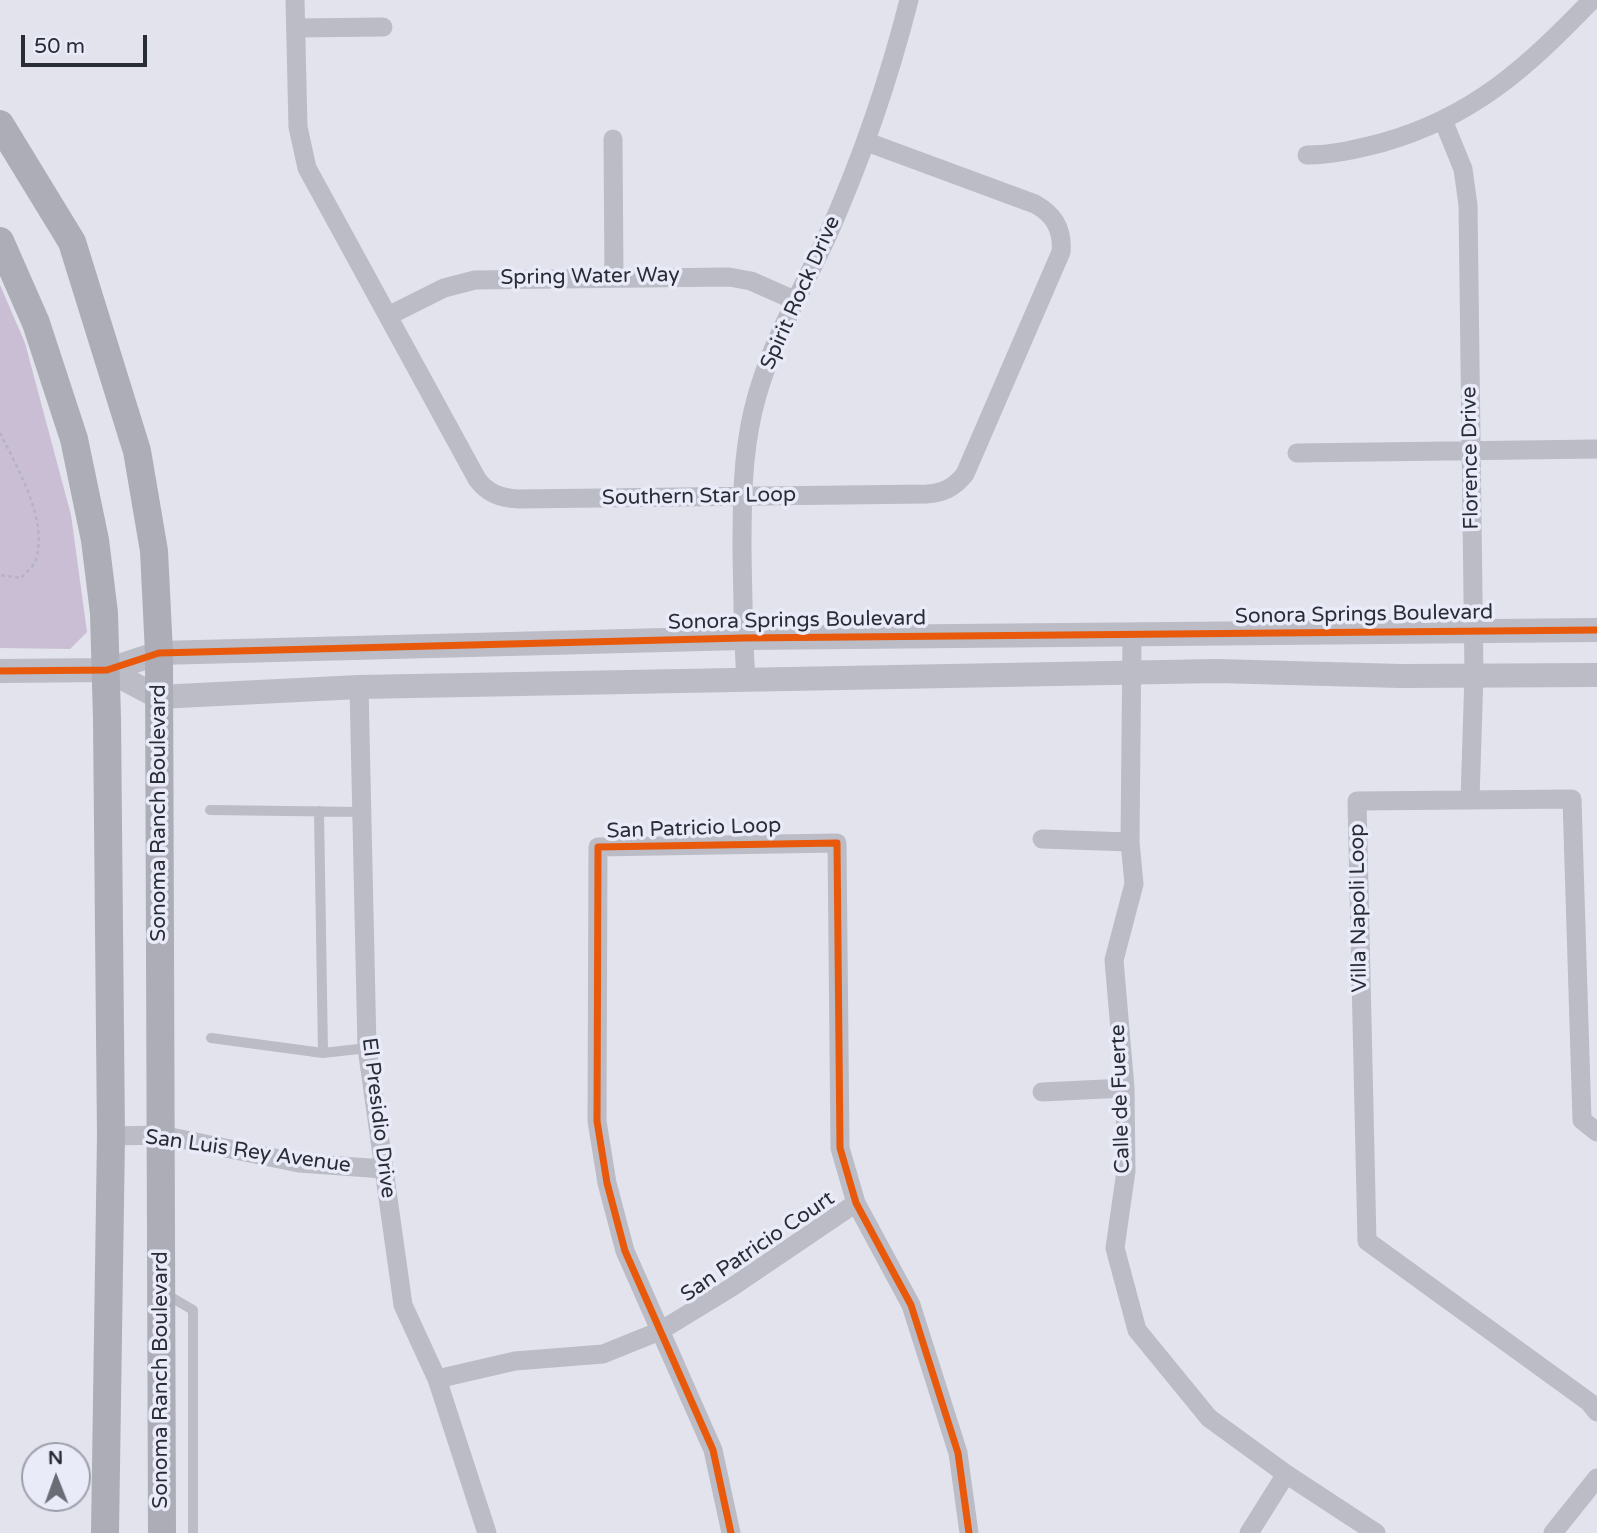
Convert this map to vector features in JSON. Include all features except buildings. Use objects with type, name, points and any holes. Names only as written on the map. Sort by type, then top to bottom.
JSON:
[{"type":"main road","name":"Sonoma Ranch Boulevard","points":[[0,124],[72,242],[136,451],[154,551],[159,653],[162,1533]]},
{"type":"main road","points":[[0,241],[43,342],[81,467],[99,567],[107,670],[111,1136],[105,1533]]},
{"type":"street","name":"Southern Star Loop","points":[[295,0],[298,127],[302,155],[313,180],[477,479],[494,495],[518,499],[926,494],[942,492],[956,484],[965,474],[1061,252],[1059,228],[1042,208],[866,142]]},
{"type":"street","name":"Spirit Rock Drive","points":[[746,680],[742,497],[747,443],[755,401],[768,360],[794,300],[830,231],[866,142],[887,81],[909,0]]},
{"type":"street","points":[[1307,155],[1341,152],[1406,135],[1475,103],[1517,73],[1592,0]]},
{"type":"street","points":[[296,28],[383,27]]},
{"type":"street","name":"Florence Drive","points":[[1443,120],[1459,158],[1467,193],[1474,674],[1470,800]]},
{"type":"street","points":[[613,139],[614,277]]},
{"type":"street","name":"Spring Water Way","points":[[388,316],[444,288],[475,280],[729,276],[751,281],[794,300]]},
{"type":"street","points":[[1297,453],[1597,449]]},
{"type":"street","name":"Sonora Springs Boulevard","points":[[0,671],[107,670],[159,653],[743,638],[1597,630]]},
{"type":"street","name":"Calle de Fuerte","points":[[1132,635],[1130,842],[1134,884],[1114,960],[1125,1088],[1126,1171],[1115,1248],[1137,1330],[1209,1418],[1286,1474],[1376,1533]]},
{"type":"street","name":"Sonora Springs Boulevard","points":[[107,670],[158,696],[359,687],[1217,671],[1401,676],[1597,675]]},
{"type":"street","name":"El Presidio Drive","points":[[359,687],[367,1048],[403,1306],[437,1379],[487,1533]]},
{"type":"street","name":"Villa Napoli Loop","points":[[1597,1132],[1582,1119],[1572,799],[1357,801],[1367,1241],[1589,1402],[1597,1412]]},
{"type":"street","points":[[1042,839],[1130,842]]},
{"type":"street","name":"San Patricio Loop","points":[[660,1331],[625,1251],[607,1183],[597,1121],[598,847],[837,843],[840,1148],[856,1203]]},
{"type":"street","points":[[1042,1092],[1125,1088]]},
{"type":"street","name":"San Luis Rey Avenue","points":[[111,1136],[160,1135],[299,1163],[384,1169]]},
{"type":"street","points":[[856,1203],[911,1305],[958,1453],[969,1533]]},
{"type":"street","name":"San Patricio Court","points":[[437,1379],[515,1361],[603,1354],[660,1331],[732,1287],[856,1203]]},
{"type":"street","points":[[660,1331],[713,1450],[731,1533]]},
{"type":"street","points":[[1249,1533],[1286,1474]]},
{"type":"street","points":[[1553,1533],[1597,1478]]},
{"type":"lane","points":[[210,810],[362,812]]},
{"type":"lane","points":[[319,811],[323,1053]]},
{"type":"lane","points":[[211,1038],[323,1053],[367,1048]]},
{"type":"lane","points":[[161,1291],[193,1310],[193,1533]]},
{"type":"path","points":[[0,433],[21,472],[40,538],[34,564],[21,578],[0,575]]},
{"type":"shaded area","points":[[0,285],[25,343],[71,515],[87,632],[70,649],[0,648]]},
{"type":"cycle path","points":[[0,671],[107,670],[159,653],[743,638],[1597,630]]},
{"type":"cycle path","points":[[731,1533],[713,1450],[625,1251],[607,1183],[597,1121],[598,847],[837,843],[840,1148],[856,1203],[911,1305],[958,1453],[969,1533]]}]
